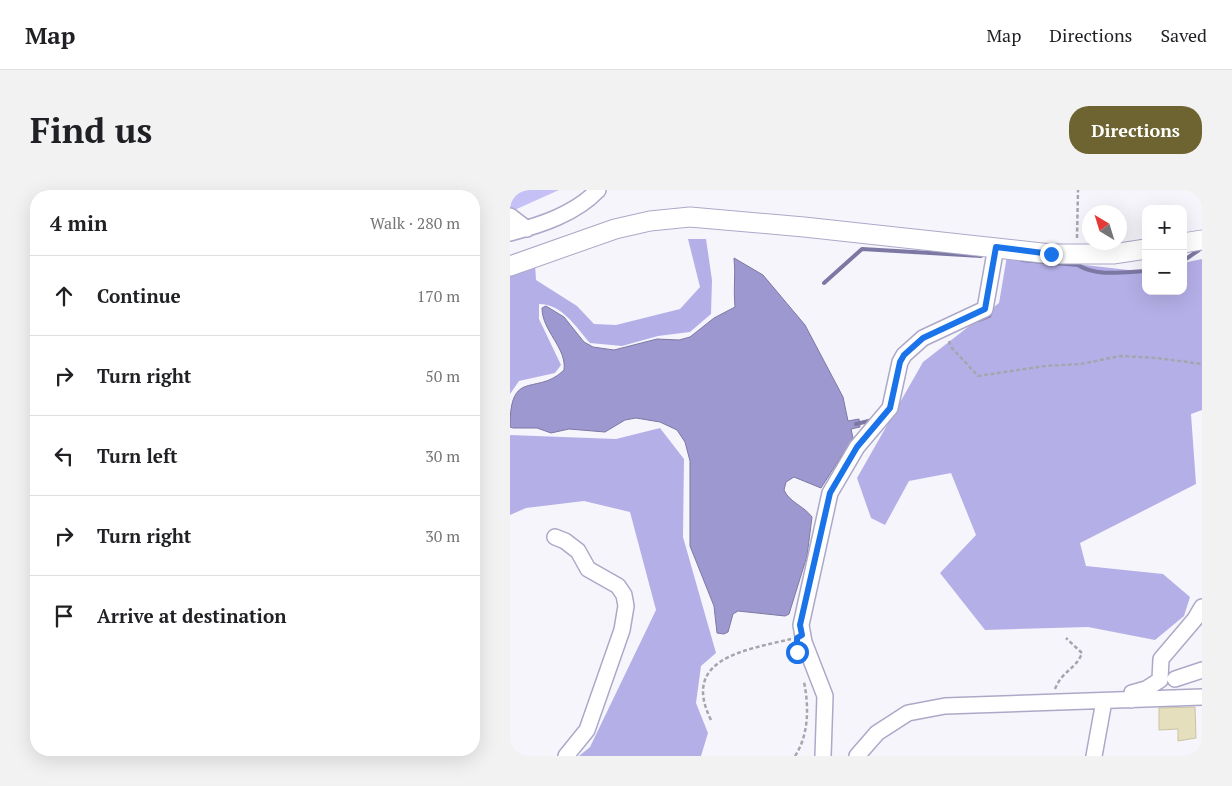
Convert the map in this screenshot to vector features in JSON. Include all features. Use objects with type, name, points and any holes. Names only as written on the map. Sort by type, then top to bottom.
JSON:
[{"type":"street","points":[[510,233],[566,214],[598,190]]},
{"type":"street","points":[[510,216],[527,228]]},
{"type":"street","points":[[510,266],[623,227],[650,221],[690,217],[1077,255],[1142,249]]},
{"type":"street","points":[[1187,242],[1202,240]]},
{"type":"street","points":[[823,756],[825,696],[800,625],[830,493],[857,447],[890,408],[900,362],[907,351],[923,338],[985,309],[996,247]]},
{"type":"street","points":[[555,537],[565,541],[578,551],[588,569],[618,586],[624,595],[626,606],[622,630],[587,730],[566,756]]},
{"type":"street","points":[[1132,700],[1132,693],[1146,689],[1160,680],[1161,659],[1195,619],[1202,607]]},
{"type":"street","points":[[1175,679],[1202,670]]},
{"type":"street","points":[[857,756],[877,733],[908,713],[945,706],[1202,697]]},
{"type":"street","points":[[1094,756],[1104,701]]},
{"type":"path","points":[[1077,255],[1078,190]]},
{"type":"path","points":[[948,338],[951,347],[978,376],[1045,366],[1081,364],[1120,356],[1157,358],[1202,364]]},
{"type":"path","points":[[712,720],[703,693],[705,676],[714,664],[753,648],[802,635]]},
{"type":"path","points":[[1052,703],[1059,678],[1077,662],[1082,654],[1066,638]]},
{"type":"path","points":[[795,756],[801,746],[806,719],[807,695],[803,677]]},
{"type":"shaded area","points":[[510,190],[559,190],[510,212]]},
{"type":"shaded area","points":[[688,239],[706,239],[712,280],[711,314],[690,332],[658,336],[622,346],[590,343],[562,312],[547,305],[539,304],[539,319],[561,365],[555,373],[519,381],[510,394],[510,276],[535,264],[536,280],[577,306],[594,324],[616,325],[680,309],[700,287]]},
{"type":"shaded area","points":[[1007,256],[1142,270],[1142,295],[1187,295],[1187,262],[1202,259],[1202,410],[1191,414],[1196,484],[1080,543],[1086,566],[1163,574],[1190,597],[1184,616],[1155,640],[1088,627],[985,630],[940,573],[976,535],[951,473],[909,481],[885,525],[871,518],[857,478],[923,362],[999,303]]},
{"type":"shaded area","points":[[734,258],[763,275],[805,325],[843,397],[848,421],[859,419],[860,427],[851,429],[853,438],[821,488],[794,477],[786,482],[784,490],[786,494],[812,517],[807,556],[789,614],[785,616],[738,611],[733,614],[728,632],[724,634],[717,633],[714,606],[690,546],[690,461],[685,442],[677,430],[660,422],[636,418],[625,420],[605,432],[569,429],[551,433],[537,428],[510,427],[511,408],[520,390],[526,386],[554,378],[564,370],[562,354],[546,324],[542,308],[546,306],[564,317],[584,342],[593,347],[614,350],[657,339],[679,340],[690,337],[714,318],[735,307]]},
{"type":"shaded area","points":[[660,428],[684,459],[683,537],[716,653],[701,666],[696,703],[708,733],[701,756],[579,756],[590,747],[656,610],[630,512],[584,501],[526,508],[510,515],[510,435],[616,439]]},
{"type":"building","points":[[1195,707],[1196,738],[1178,741],[1178,729],[1159,730],[1159,708]]},
{"type":"waterway","points":[[824,283],[862,249],[981,256]]},
{"type":"waterway","points":[[1187,258],[1199,250]]},
{"type":"waterway","points":[[1022,260],[1078,265],[1085,269],[1102,272],[1142,271]]},
{"type":"waterway","points":[[979,320],[989,316],[991,312]]},
{"type":"waterway","points":[[856,424],[873,420]]},
{"type":"route","points":[[797,652],[797,638],[802,635],[800,625],[816,564],[830,493],[857,447],[886,416],[892,401],[897,372],[904,355],[911,346],[923,338],[985,309],[988,302],[996,247],[1051,254]]}]
